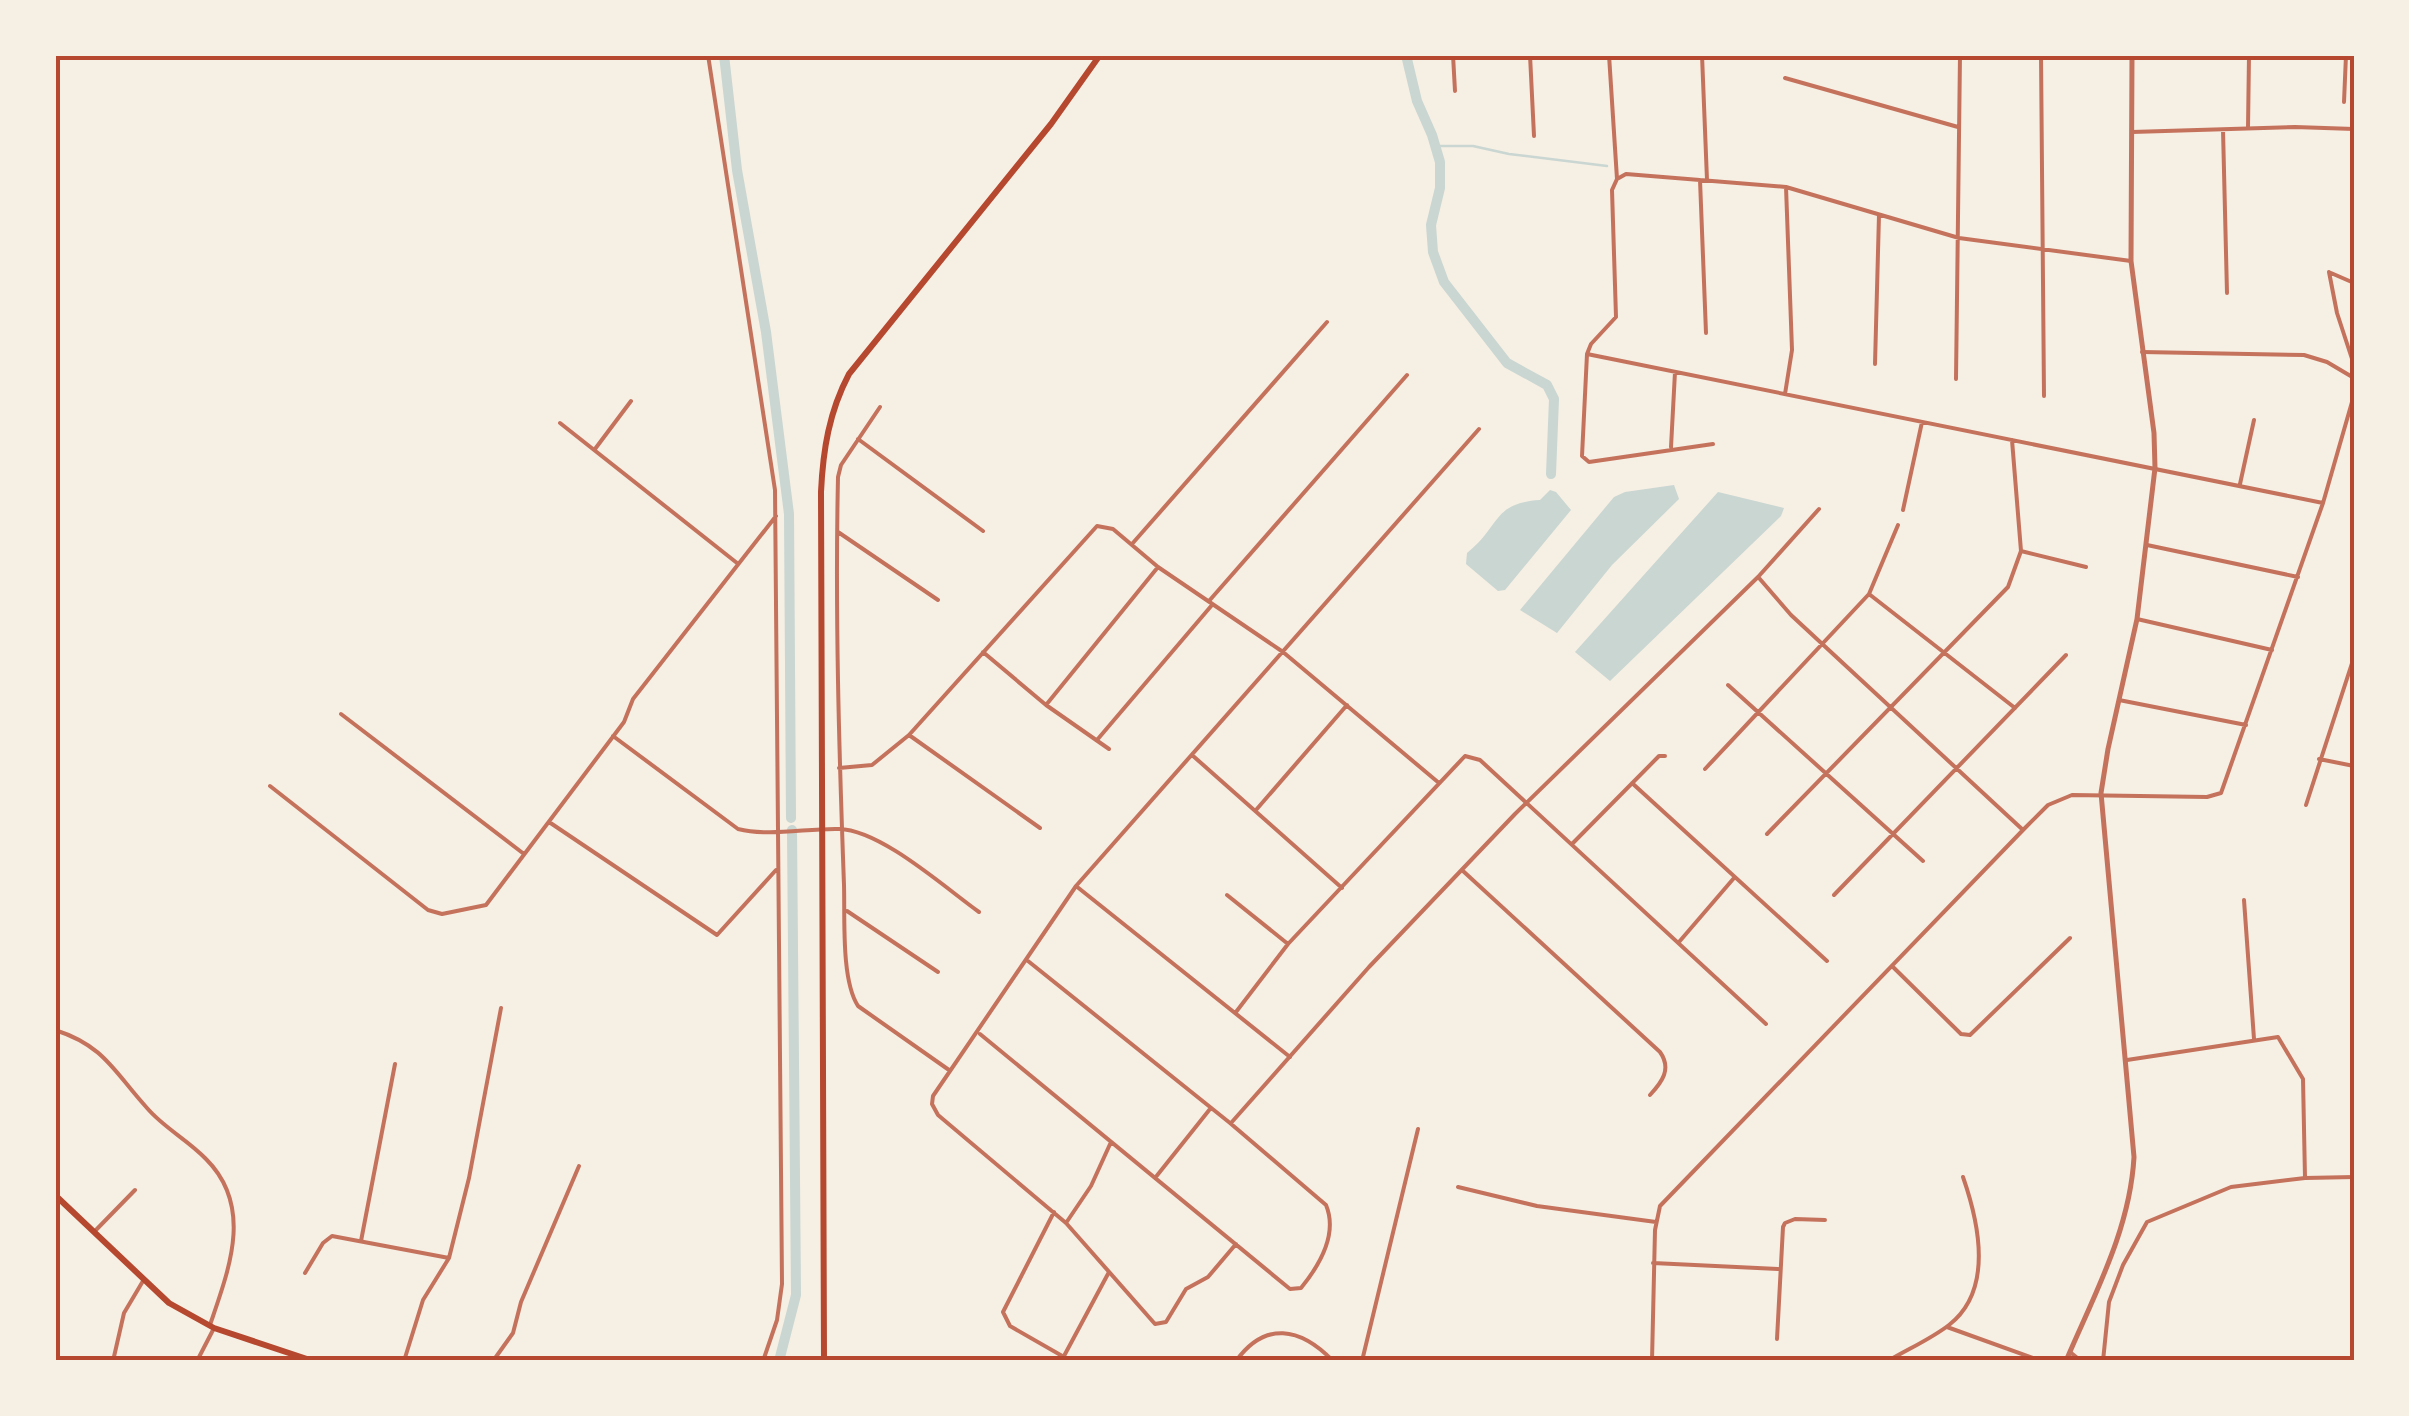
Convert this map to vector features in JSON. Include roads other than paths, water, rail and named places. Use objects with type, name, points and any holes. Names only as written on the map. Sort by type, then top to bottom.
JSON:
[{"type":"main road","points":[[824,1361],[821,492],[826,440],[839,394],[862,356],[1051,124],[1100,55]]},
{"type":"main road","points":[[56,1198],[170,1303],[212,1326],[313,1361]]},
{"type":"street","points":[[708,55],[776,516],[782,1284],[777,1320],[763,1361]]},
{"type":"street","points":[[1453,55],[1455,91]]},
{"type":"street","points":[[1530,55],[1534,136]]},
{"type":"street","points":[[1609,55],[1616,179],[1612,190],[1616,317],[1591,344],[1587,354],[1582,456],[1585,460],[1713,444]]},
{"type":"street","points":[[1702,55],[1706,333]]},
{"type":"street","points":[[1956,379],[1960,55]]},
{"type":"street","points":[[2041,55],[2044,396]]},
{"type":"street","points":[[2066,1361],[2121,1231],[2130,1195],[2134,1134],[2101,793],[2137,619],[2155,468],[2132,261],[2132,55]]},
{"type":"street","points":[[2248,128],[2249,55]]},
{"type":"street","points":[[2344,102],[2346,55]]},
{"type":"street","points":[[1785,78],[1960,128]]},
{"type":"street","points":[[2132,132],[2354,129]]},
{"type":"street","points":[[2223,130],[2227,293]]},
{"type":"street","points":[[1616,179],[1626,174],[1786,186],[1959,238],[2132,261]]},
{"type":"street","points":[[1785,394],[1792,350],[1786,186]]},
{"type":"street","points":[[1875,364],[1879,215]]},
{"type":"street","points":[[2354,282],[2328,272],[2354,365]]},
{"type":"street","points":[[1132,545],[1327,322]]},
{"type":"street","points":[[2142,352],[2304,356],[2327,362],[2354,378]]},
{"type":"street","points":[[1587,354],[2323,503]]},
{"type":"street","points":[[1671,449],[1675,372]]},
{"type":"street","points":[[1097,740],[1407,375]]},
{"type":"street","points":[[1652,1361],[1653,1262],[1660,1206],[2023,830],[2059,799],[2101,793],[2217,796],[2224,789],[2323,503],[2354,398]]},
{"type":"street","points":[[595,449],[630,401]]},
{"type":"street","points":[[880,407],[841,465],[838,477],[840,768],[851,994],[858,1006],[949,1070]]},
{"type":"street","points":[[2240,486],[2254,420]]},
{"type":"street","points":[[1904,510],[1922,422]]},
{"type":"street","points":[[560,423],[737,563]]},
{"type":"street","points":[[1236,1244],[1208,1277],[1186,1290],[1171,1316],[1160,1324],[1150,1321],[1066,1222],[938,1115],[932,1099],[1076,886],[1478,428]]},
{"type":"street","points":[[858,439],[983,530]]},
{"type":"street","points":[[1768,834],[2008,587],[2020,551],[2012,440]]},
{"type":"street","points":[[1230,1123],[1369,968],[1528,802],[1758,577],[1819,509]]},
{"type":"street","points":[[270,786],[428,910],[442,914],[486,904],[628,716],[634,699],[776,516]]},
{"type":"street","points":[[1704,769],[1869,594],[1898,525]]},
{"type":"street","points":[[840,768],[872,766],[909,735],[1097,526],[1112,528],[1158,568],[1283,652],[1439,783]]},
{"type":"street","points":[[838,532],[938,600]]},
{"type":"street","points":[[2146,544],[2298,577]]},
{"type":"street","points":[[2020,551],[2086,567]]},
{"type":"street","points":[[1046,705],[1158,568]]},
{"type":"street","points":[[1758,577],[1891,709],[2023,830]]},
{"type":"street","points":[[1869,594],[2014,708]]},
{"type":"street","points":[[2137,619],[2272,650]]},
{"type":"street","points":[[984,652],[1046,705],[1109,749]]},
{"type":"street","points":[[1834,895],[2066,654]]},
{"type":"street","points":[[2306,805],[2354,657]]},
{"type":"street","points":[[2344,684],[2354,687]]},
{"type":"street","points":[[1728,685],[1924,861]]},
{"type":"street","points":[[2119,700],[2246,725]]},
{"type":"street","points":[[1256,810],[1347,705]]},
{"type":"street","points":[[341,714],[525,854]]},
{"type":"street","points":[[909,735],[1040,828]]},
{"type":"street","points":[[613,736],[738,829],[842,828],[869,834],[979,912]]},
{"type":"street","points":[[1192,756],[1342,888]]},
{"type":"street","points":[[1236,1012],[1288,944],[1465,756],[1476,757],[1528,802],[1766,1024]]},
{"type":"street","points":[[1572,844],[1659,756],[1665,756]]},
{"type":"street","points":[[2318,759],[2354,766]]},
{"type":"street","points":[[1632,783],[1827,961]]},
{"type":"street","points":[[549,822],[717,935],[778,867]]},
{"type":"street","points":[[1462,871],[1660,1052],[1665,1058],[1664,1077],[1650,1095]]},
{"type":"street","points":[[1678,943],[1734,878]]},
{"type":"street","points":[[1076,886],[1290,1057]]},
{"type":"street","points":[[1227,895],[1288,944]]},
{"type":"street","points":[[2244,900],[2254,1039]]},
{"type":"street","points":[[845,910],[938,972]]},
{"type":"street","points":[[1891,966],[1962,1034],[1970,1035],[2070,938]]},
{"type":"street","points":[[978,1033],[1290,1289],[1297,1290],[1322,1261],[1330,1216],[1326,1205],[1028,961]]},
{"type":"street","points":[[404,1361],[423,1300],[449,1258],[470,1178],[502,1008]]},
{"type":"street","points":[[55,1030],[94,1047],[150,1112],[208,1160],[227,1187],[233,1202],[235,1234],[212,1326],[197,1361]]},
{"type":"street","points":[[2127,1060],[2278,1038],[2296,1064],[2304,1086],[2305,1178]]},
{"type":"street","points":[[361,1240],[395,1064]]},
{"type":"street","points":[[1155,1178],[1210,1109]]},
{"type":"street","points":[[1362,1361],[1418,1129]]},
{"type":"street","points":[[1066,1222],[1091,1186],[1111,1142]]},
{"type":"street","points":[[492,1361],[513,1333],[578,1166]]},
{"type":"street","points":[[1888,1361],[1947,1327],[1970,1300],[1976,1279],[1977,1231],[1963,1177]]},
{"type":"street","points":[[2103,1361],[2109,1302],[2146,1222],[2231,1187],[2354,1177]]},
{"type":"street","points":[[1458,1187],[1537,1206],[1656,1222]]},
{"type":"street","points":[[94,1232],[136,1190]]},
{"type":"street","points":[[1054,1212],[1003,1312],[1010,1326],[1072,1361]]},
{"type":"street","points":[[1777,1339],[1785,1222],[1825,1220]]},
{"type":"street","points":[[305,1273],[328,1238],[361,1240],[449,1258]]},
{"type":"street","points":[[1653,1262],[1780,1269]]},
{"type":"street","points":[[1064,1357],[1109,1272]]},
{"type":"street","points":[[113,1361],[124,1313],[144,1281]]},
{"type":"street","points":[[1947,1327],[2041,1361]]},
{"type":"street","points":[[1236,1361],[1253,1341],[1274,1332],[1312,1343],[1333,1361]]},
{"type":"street","points":[[2070,1352],[2081,1361]]},
{"type":"street","points":[[1728,1361],[1757,1361]]},
{"type":"waterway","points":[[724,55],[737,170],[766,332],[789,514],[791,818]]},
{"type":"waterway","points":[[1406,55],[1417,101],[1440,162],[1440,188],[1431,225],[1433,252],[1444,282],[1507,363],[1547,385],[1554,399],[1551,474]]},
{"type":"waterway","points":[[1435,146],[1473,146],[1607,166]]},
{"type":"waterway","points":[[779,1361],[796,1295],[792,830]]}]
